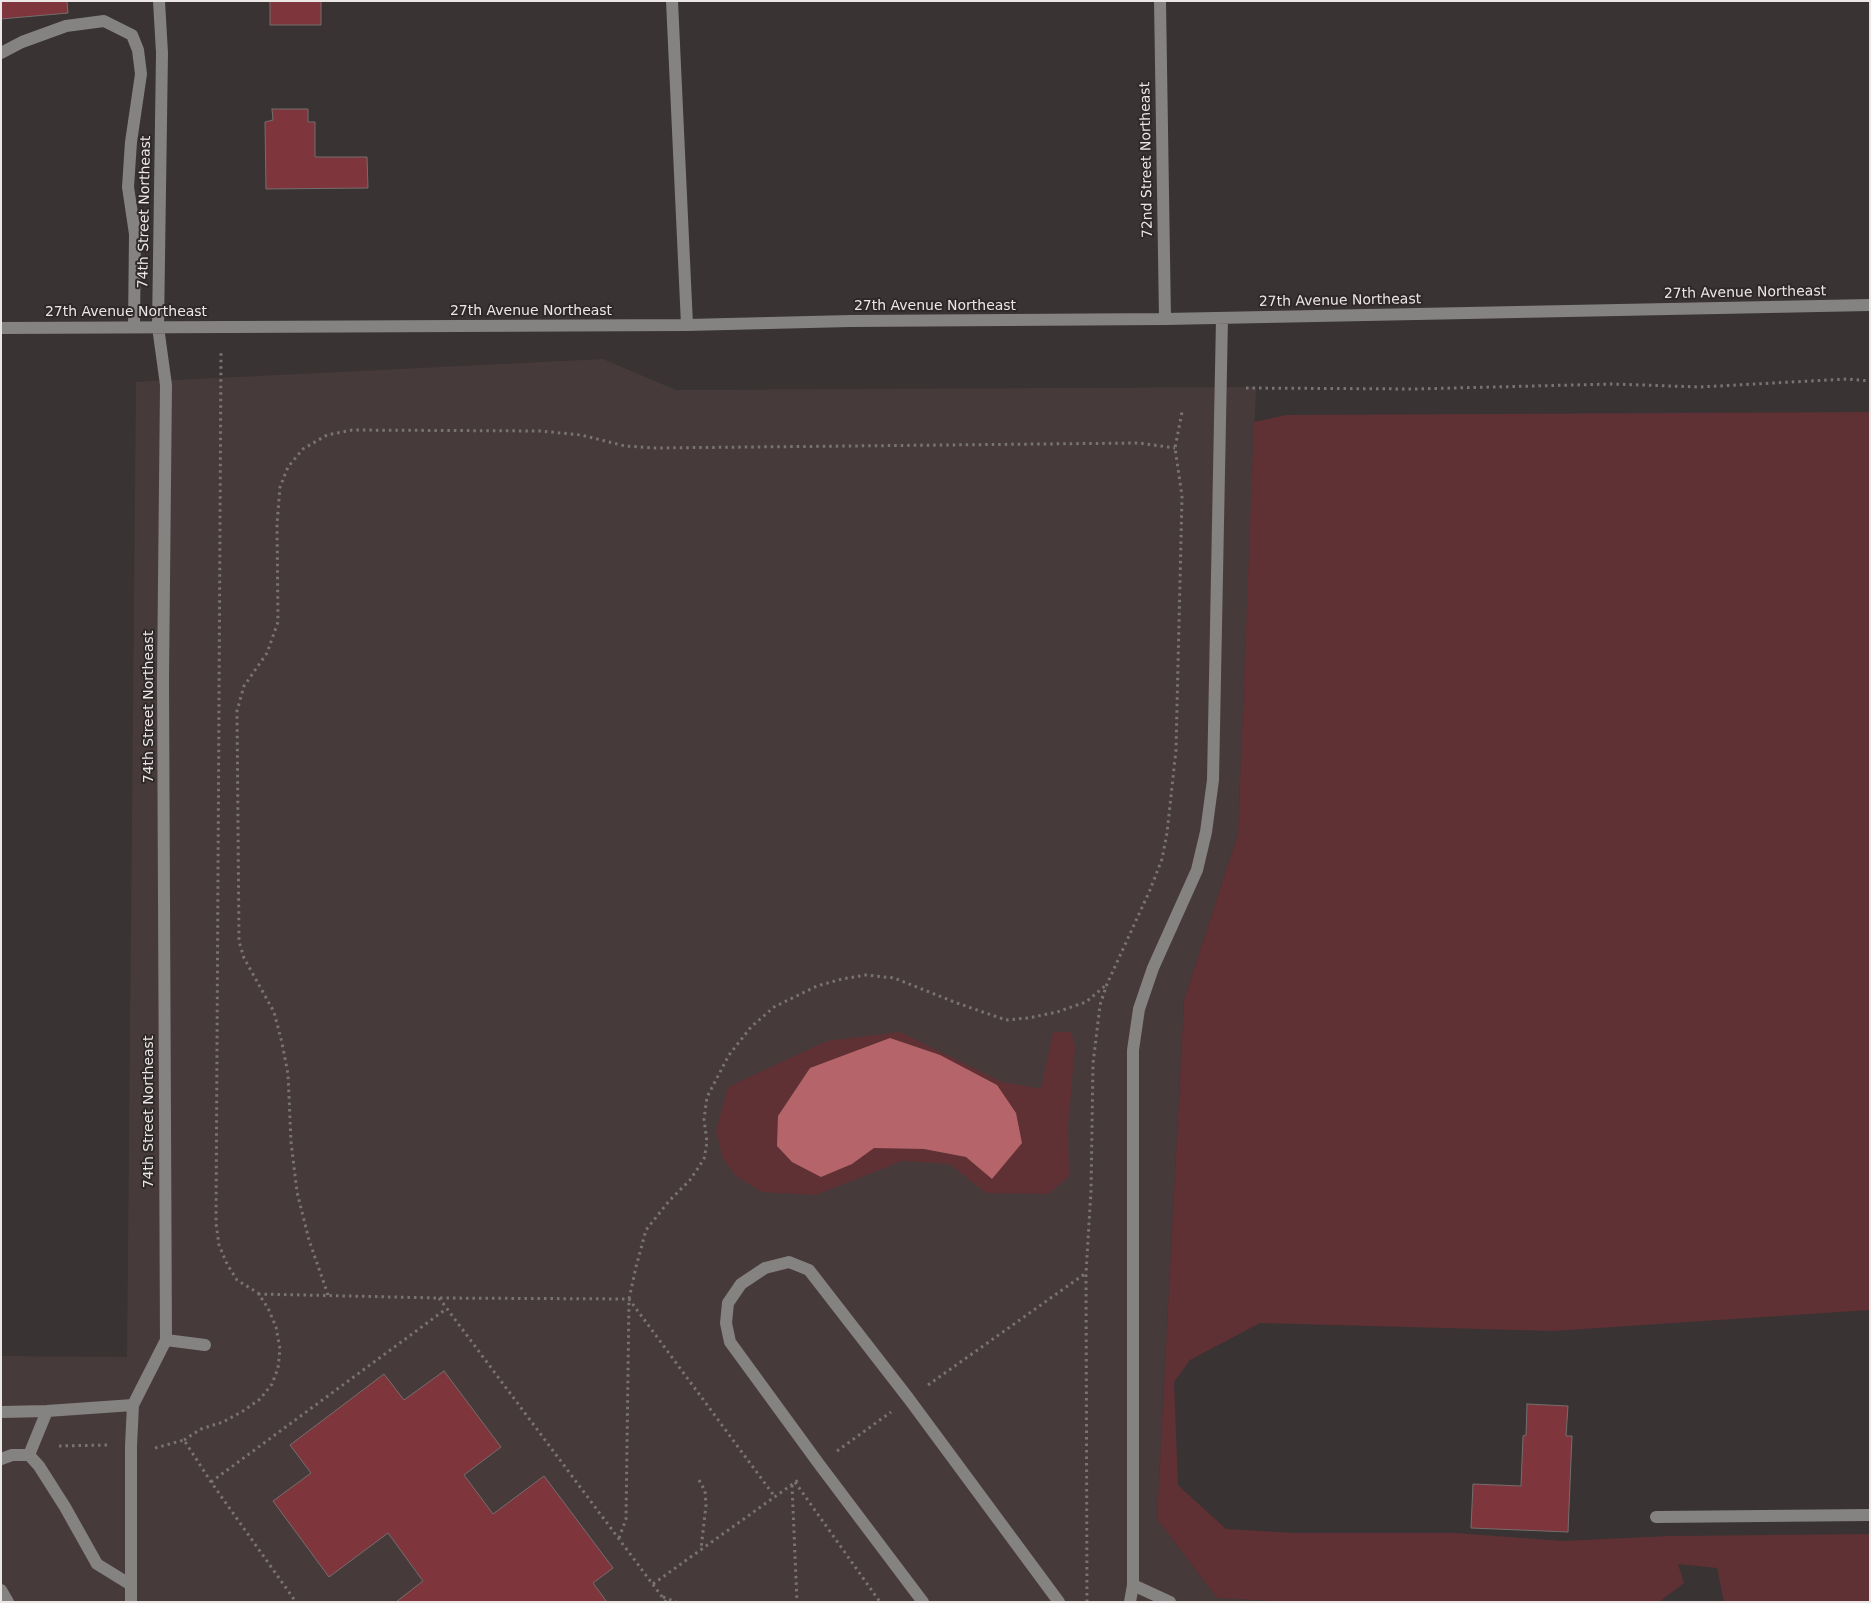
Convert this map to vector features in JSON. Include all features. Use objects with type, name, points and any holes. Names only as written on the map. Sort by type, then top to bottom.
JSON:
[{"type":"street","name":"74th Street Northeast","points":[[133,1405],[166,1340],[163,737],[166,385],[158,327],[162,53],[159,1]]},
{"type":"street","points":[[672,1],[686,325]]},
{"type":"street","name":"72nd Street Northeast","points":[[1160,1],[1164,319]]},
{"type":"street","points":[[1,53],[22,42],[66,26],[104,21],[132,36],[138,50],[141,74],[131,142],[128,187],[135,234],[134,327]]},
{"type":"street","name":"27th Avenue Northeast","points":[[1,328],[686,325],[850,321],[1164,319],[1870,305]]},
{"type":"street","points":[[1130,1602],[1134,1585],[1132,1050],[1139,1009],[1154,968],[1197,870],[1206,832],[1213,780],[1222,318]]},
{"type":"street","points":[[923,1602],[730,1342],[726,1323],[728,1303],[741,1284],[765,1268],[789,1262],[809,1270],[909,1399],[1058,1602]]},
{"type":"street","points":[[166,1340],[205,1345]]},
{"type":"street","points":[[1,1412],[133,1405],[131,1446],[131,1602]]},
{"type":"street","points":[[29,1454],[47,1411]]},
{"type":"street","points":[[29,1454],[39,1466],[65,1507],[97,1564],[131,1586]]},
{"type":"street","points":[[1,1459],[12,1455],[29,1454]]},
{"type":"street","points":[[1656,1517],[1870,1515]]},
{"type":"street","points":[[1134,1585],[1170,1602]]},
{"type":"street","points":[[1,1590],[8,1602]]},
{"type":"path","points":[[148,1447],[157,1448],[184,1440],[201,1429],[243,1412],[260,1399],[272,1384],[278,1368],[280,1349],[276,1326],[268,1308],[258,1294],[237,1280],[226,1264],[216,1223],[221,327]]},
{"type":"path","points":[[1246,388],[1415,389],[1612,384],[1700,387],[1847,379],[1870,381]]},
{"type":"path","points":[[328,1295],[309,1240],[297,1192],[291,1142],[288,1074],[274,1012],[244,958],[239,942],[237,711],[244,686],[267,654],[278,622],[277,524],[280,487],[288,467],[303,449],[327,435],[352,430],[540,431],[581,435],[625,446],[655,448],[1139,443],[1175,448]]},
{"type":"path","points":[[619,1538],[626,1519],[629,1299],[636,1267],[646,1230],[669,1201],[690,1180],[704,1159],[707,1142],[704,1119],[707,1097],[730,1055],[751,1027],[774,1008],[817,986],[866,975],[894,978],[1006,1020],[1057,1012],[1086,1002],[1107,984]]},
{"type":"path","points":[[923,1388],[1086,1273]]},
{"type":"path","points":[[258,1294],[438,1298],[629,1299]]},
{"type":"path","points":[[438,1298],[666,1602]]},
{"type":"path","points":[[629,1299],[775,1497]]},
{"type":"path","points":[[211,1482],[446,1309]]},
{"type":"path","points":[[835,1453],[895,1410]]},
{"type":"path","points":[[184,1440],[211,1482],[296,1602]]},
{"type":"path","points":[[59,1446],[113,1445]]},
{"type":"path","points":[[653,1584],[803,1476]]},
{"type":"path","points":[[699,1480],[705,1491],[706,1505],[701,1550]]},
{"type":"path","points":[[793,1483],[797,1602]]},
{"type":"path","points":[[793,1483],[880,1602]]},
{"type":"path","points":[[662,1596],[676,1602]]},
{"type":"shaded area","points":[[603,359],[676,390],[1256,387],[1238,834],[1184,1000],[1157,1519],[1217,1598],[1291,1602],[1,1602],[1,1356],[127,1357],[136,382]]},
{"type":"shaded area","points":[[1870,412],[1870,1310],[1553,1331],[1260,1323],[1190,1360],[1174,1382],[1178,1485],[1226,1529],[1295,1533],[1456,1533],[1562,1541],[1669,1536],[1870,1534],[1870,1602],[1724,1602],[1717,1568],[1678,1564],[1684,1583],[1659,1602],[1291,1602],[1217,1598],[1157,1519],[1184,1000],[1238,834],[1254,422],[1287,415]]},
{"type":"shaded area","points":[[900,1032],[1002,1082],[1041,1089],[1053,1032],[1071,1032],[1075,1047],[1068,1126],[1069,1176],[1048,1194],[986,1193],[950,1164],[902,1161],[816,1195],[762,1192],[736,1176],[723,1159],[716,1131],[728,1087],[827,1041]]},
{"type":"shaded area","points":[[890,1038],[940,1055],[997,1085],[1016,1113],[1022,1143],[992,1179],[966,1157],[924,1149],[874,1148],[852,1164],[821,1177],[792,1162],[777,1146],[778,1116],[810,1068]]},
{"type":"building","points":[[1,1],[67,1],[68,13],[1,19]]},
{"type":"building","points":[[270,1],[321,1],[321,25],[270,25]]},
{"type":"building","points":[[272,109],[308,109],[308,122],[315,122],[315,157],[367,157],[368,188],[266,189],[265,122],[273,120]]},
{"type":"building","points":[[444,1371],[501,1447],[464,1475],[493,1514],[544,1476],[613,1568],[593,1583],[607,1602],[396,1602],[423,1581],[388,1533],[329,1577],[273,1501],[311,1473],[290,1445],[384,1374],[404,1400]]},
{"type":"building","points":[[1527,1404],[1568,1406],[1566,1436],[1572,1436],[1568,1532],[1471,1528],[1473,1484],[1521,1486],[1523,1436],[1526,1435]]}]
